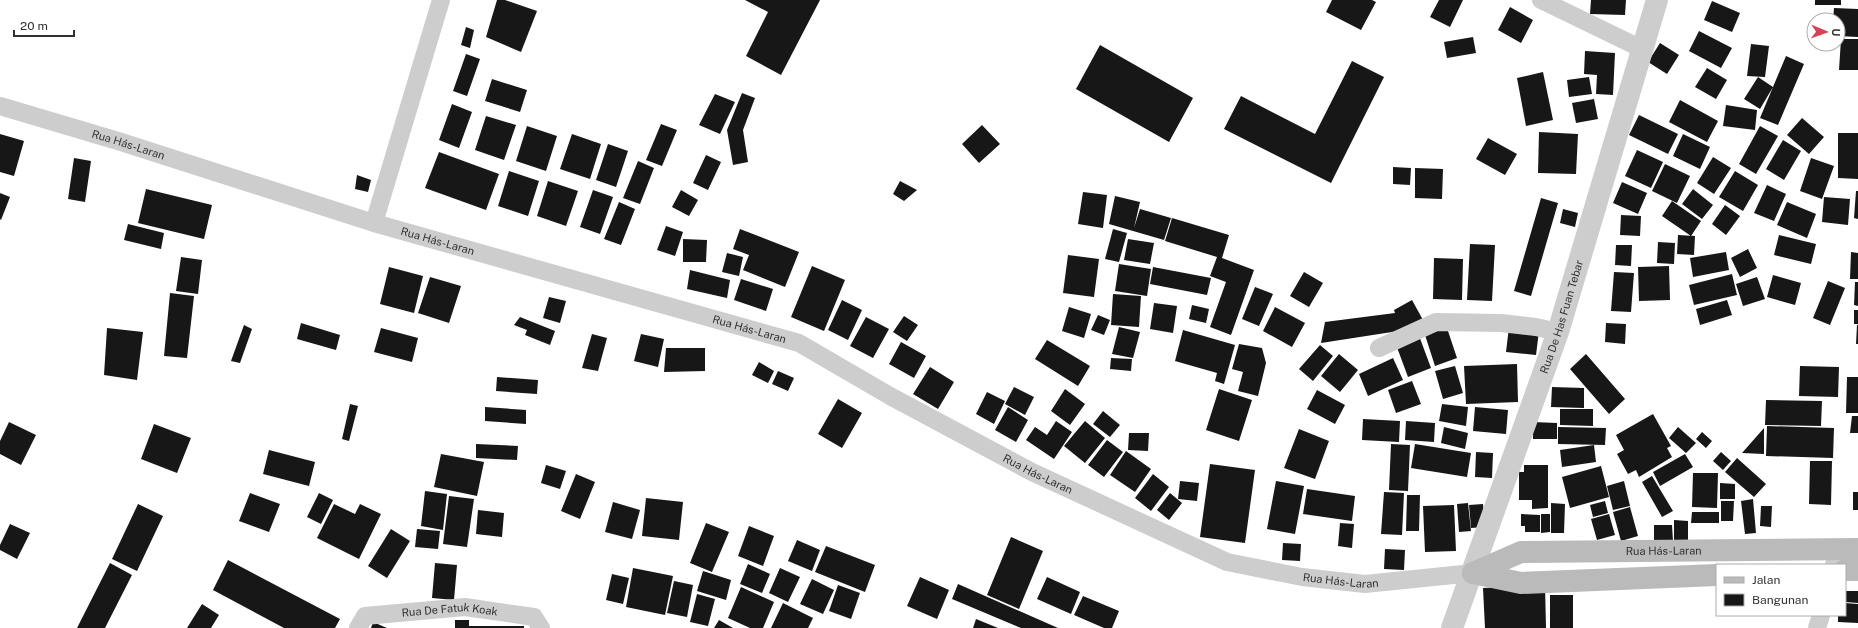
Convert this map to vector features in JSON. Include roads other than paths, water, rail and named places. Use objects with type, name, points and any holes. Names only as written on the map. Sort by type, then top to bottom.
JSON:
[{"type":"main road","name":"Rua Hás-Laran","points":[[1473,573],[1521,552],[1843,554]]},
{"type":"main road","points":[[1846,570],[1858,570]]},
{"type":"main road","name":"Rua Hás-Laran","points":[[1473,573],[1521,583],[1716,575]]},
{"type":"street","points":[[374,223],[441,0]]},
{"type":"street","points":[[1541,0],[1642,49]]},
{"type":"street","name":"Rua De Has Fuan Tebar","points":[[1452,628],[1473,573],[1558,332],[1657,0]]},
{"type":"street","name":"Rua Hás-Laran","points":[[0,106],[118,141],[374,223],[799,343],[890,396],[1032,472],[1227,562],[1302,577],[1365,584],[1473,573]]},
{"type":"street","points":[[1379,348],[1436,322],[1501,323],[1536,326],[1558,332]]},
{"type":"street","name":"Rua De Fatuk Koak","points":[[358,628],[365,616],[465,607],[534,617],[541,628]]},
{"type":"street","points":[[1817,628],[1821,616]]}]
